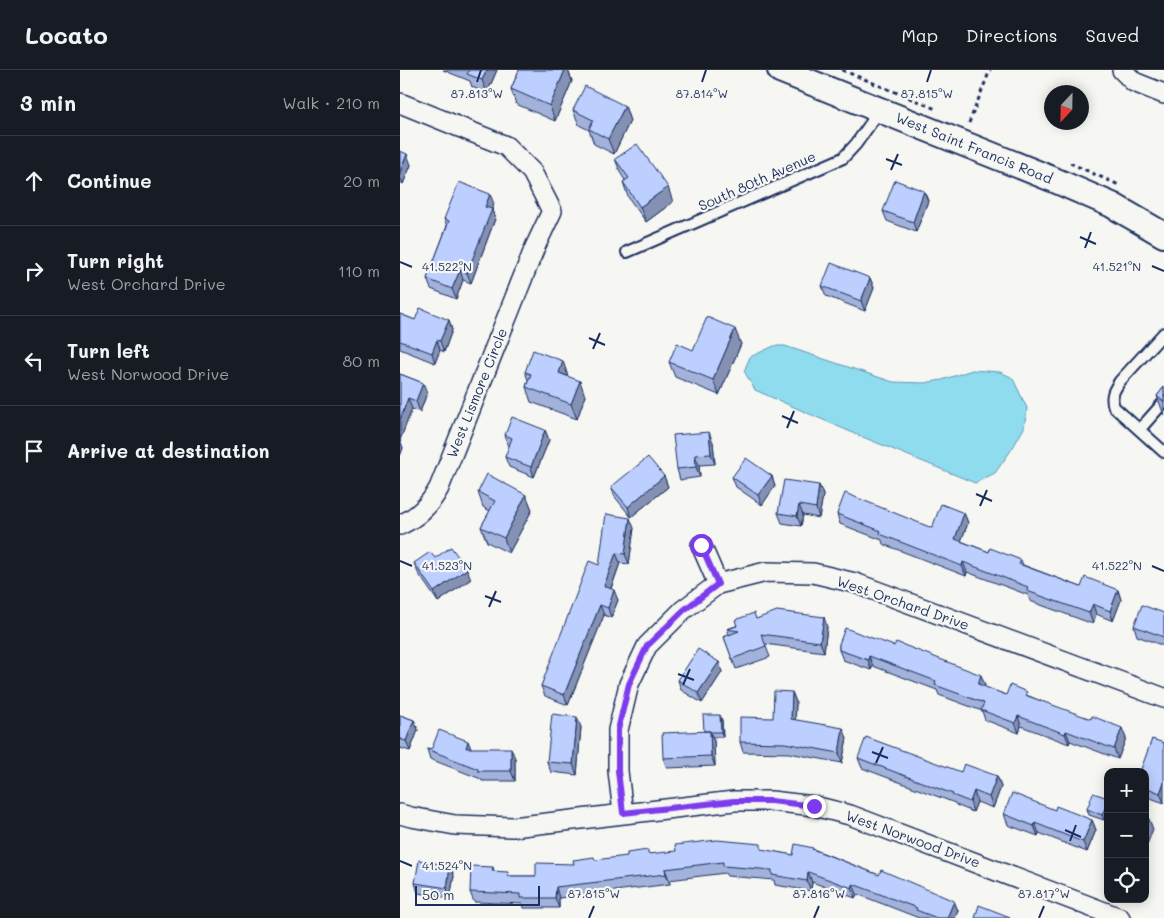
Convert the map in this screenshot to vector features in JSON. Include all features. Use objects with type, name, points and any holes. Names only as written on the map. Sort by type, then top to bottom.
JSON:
[{"type":"street","name":"West Saint Francis Road","points":[[780,70],[1060,182],[1112,205],[1164,236]]},
{"type":"street","points":[[1122,70],[1134,82],[1164,94]]},
{"type":"street","name":"West Lismore Circle","points":[[400,103],[506,146],[532,172],[552,211],[535,247],[439,488],[420,514],[400,525]]},
{"type":"street","points":[[701,545],[718,584]]},
{"type":"street","name":"West Orchard Drive","points":[[623,813],[618,771],[618,730],[629,684],[647,646],[684,610],[718,584],[766,572],[813,573],[855,583],[1164,698]]},
{"type":"street","name":"West Norwood Drive","points":[[400,814],[455,825],[513,827],[734,801],[771,801],[814,806],[850,815],[1120,918]]},
{"type":"lane","name":"South 80th Avenue","points":[[627,252],[843,158],[856,144],[880,110]]},
{"type":"lane","points":[[1164,333],[1120,381],[1112,395],[1114,407],[1164,452]]},
{"type":"lane","points":[[1140,430],[1164,402]]},
{"type":"path","points":[[969,123],[990,70]]},
{"type":"water","points":[[774,346],[785,346],[893,382],[924,383],[942,380],[972,370],[1000,372],[1013,379],[1027,408],[1024,428],[995,473],[975,483],[755,390],[744,371],[750,357]]},
{"type":"building","points":[[469,70],[487,70],[482,80],[467,74]]},
{"type":"building","points":[[519,70],[565,70],[550,106],[511,89]]},
{"type":"building","points":[[585,86],[625,106],[608,139],[589,129],[593,120],[573,110]]},
{"type":"building","points":[[637,144],[668,187],[640,207],[623,182],[629,178],[615,159]]},
{"type":"building","points":[[400,151],[407,154],[400,172]]},
{"type":"building","points":[[895,180],[924,191],[913,222],[883,211]]},
{"type":"building","points":[[459,182],[490,194],[485,207],[492,209],[467,273],[460,270],[452,289],[427,279],[449,221],[444,219]]},
{"type":"building","points":[[831,263],[870,278],[861,301],[822,286]]},
{"type":"building","points":[[420,308],[449,320],[440,341],[437,340],[432,353],[400,341],[400,314],[415,320]]},
{"type":"building","points":[[707,317],[735,329],[713,380],[669,362],[677,343],[693,350]]},
{"type":"building","points":[[533,350],[563,361],[559,373],[580,381],[571,404],[526,387],[531,374],[525,372]]},
{"type":"building","points":[[400,374],[423,383],[416,401],[408,398],[400,420]]},
{"type":"building","points":[[1164,387],[1164,402],[1157,396]]},
{"type":"building","points":[[512,417],[545,430],[531,467],[505,457],[512,438],[505,435]]},
{"type":"building","points":[[709,432],[711,454],[695,455],[696,467],[677,469],[673,435]]},
{"type":"building","points":[[648,457],[664,476],[628,507],[611,487]]},
{"type":"building","points":[[746,458],[772,476],[758,495],[732,477]]},
{"type":"building","points":[[487,474],[526,495],[504,538],[481,527],[495,501],[478,492]]},
{"type":"building","points":[[784,480],[819,485],[816,508],[799,505],[797,516],[778,513]]},
{"type":"building","points":[[845,493],[932,528],[941,504],[964,513],[955,539],[989,552],[990,548],[1021,560],[1019,564],[1081,587],[1085,577],[1118,590],[1110,611],[1093,604],[1089,613],[1027,591],[1028,587],[963,562],[962,566],[880,534],[881,531],[837,514]]},
{"type":"building","points":[[606,514],[630,518],[625,554],[616,553],[604,586],[614,590],[608,608],[600,605],[564,695],[541,686],[589,561],[599,565]]},
{"type":"building","points":[[451,547],[467,569],[434,592],[414,563],[430,552],[435,558]]},
{"type":"building","points":[[1142,605],[1164,613],[1164,637],[1134,626]]},
{"type":"building","points":[[777,611],[824,617],[820,642],[761,634],[766,646],[732,659],[724,637],[739,631],[727,629],[737,626],[735,620],[754,613],[756,619]]},
{"type":"building","points":[[845,628],[894,646],[896,642],[981,675],[978,684],[1006,695],[1010,685],[1027,692],[1025,695],[1091,719],[1092,716],[1122,728],[1114,749],[1066,731],[1065,734],[1018,716],[1015,723],[981,710],[984,703],[935,685],[936,681],[869,656],[868,660],[839,650],[839,644]]},
{"type":"building","points":[[698,649],[719,662],[698,693],[678,680]]},
{"type":"building","points":[[774,691],[792,692],[791,719],[843,728],[839,753],[785,743],[740,742],[740,717],[773,718]]},
{"type":"building","points":[[552,714],[577,717],[573,764],[547,762]]},
{"type":"building","points":[[400,715],[414,720],[406,741],[400,739]]},
{"type":"building","points":[[703,715],[720,715],[721,732],[704,731]]},
{"type":"building","points":[[439,730],[468,741],[466,748],[511,748],[511,771],[478,771],[478,769],[427,749],[432,748]]},
{"type":"building","points":[[710,731],[711,756],[663,758],[662,733]]},
{"type":"building","points":[[866,737],[961,772],[964,764],[997,776],[989,797],[974,791],[970,802],[858,758]]},
{"type":"building","points":[[1152,739],[1164,743],[1164,782],[1160,793],[1149,789],[1149,768],[1141,768]]},
{"type":"building","points":[[1012,793],[1055,810],[1056,806],[1092,820],[1083,842],[1035,823],[1034,826],[1004,814]]},
{"type":"building","points":[[1093,793],[1104,797],[1102,815],[1087,809]]},
{"type":"building","points":[[717,840],[761,844],[761,849],[793,855],[795,844],[813,848],[879,875],[881,870],[954,901],[947,918],[937,918],[916,910],[917,908],[853,884],[852,888],[808,872],[807,881],[772,875],[772,870],[723,866],[723,862],[665,869],[666,874],[556,887],[555,898],[520,898],[520,894],[470,892],[471,866],[493,867],[492,871],[508,872],[508,876],[536,876],[536,863],[574,864],[573,860],[594,857],[595,860],[627,856],[627,853],[648,850],[648,854],[676,851],[675,845]]},
{"type":"building","points":[[419,860],[450,866],[447,888],[415,883]]},
{"type":"building","points":[[979,905],[1010,917],[975,918]]},
{"type":"route","points":[[701,545],[718,584],[684,610],[647,646],[629,684],[618,730],[618,771],[623,813],[734,801],[771,801],[814,806]]}]
